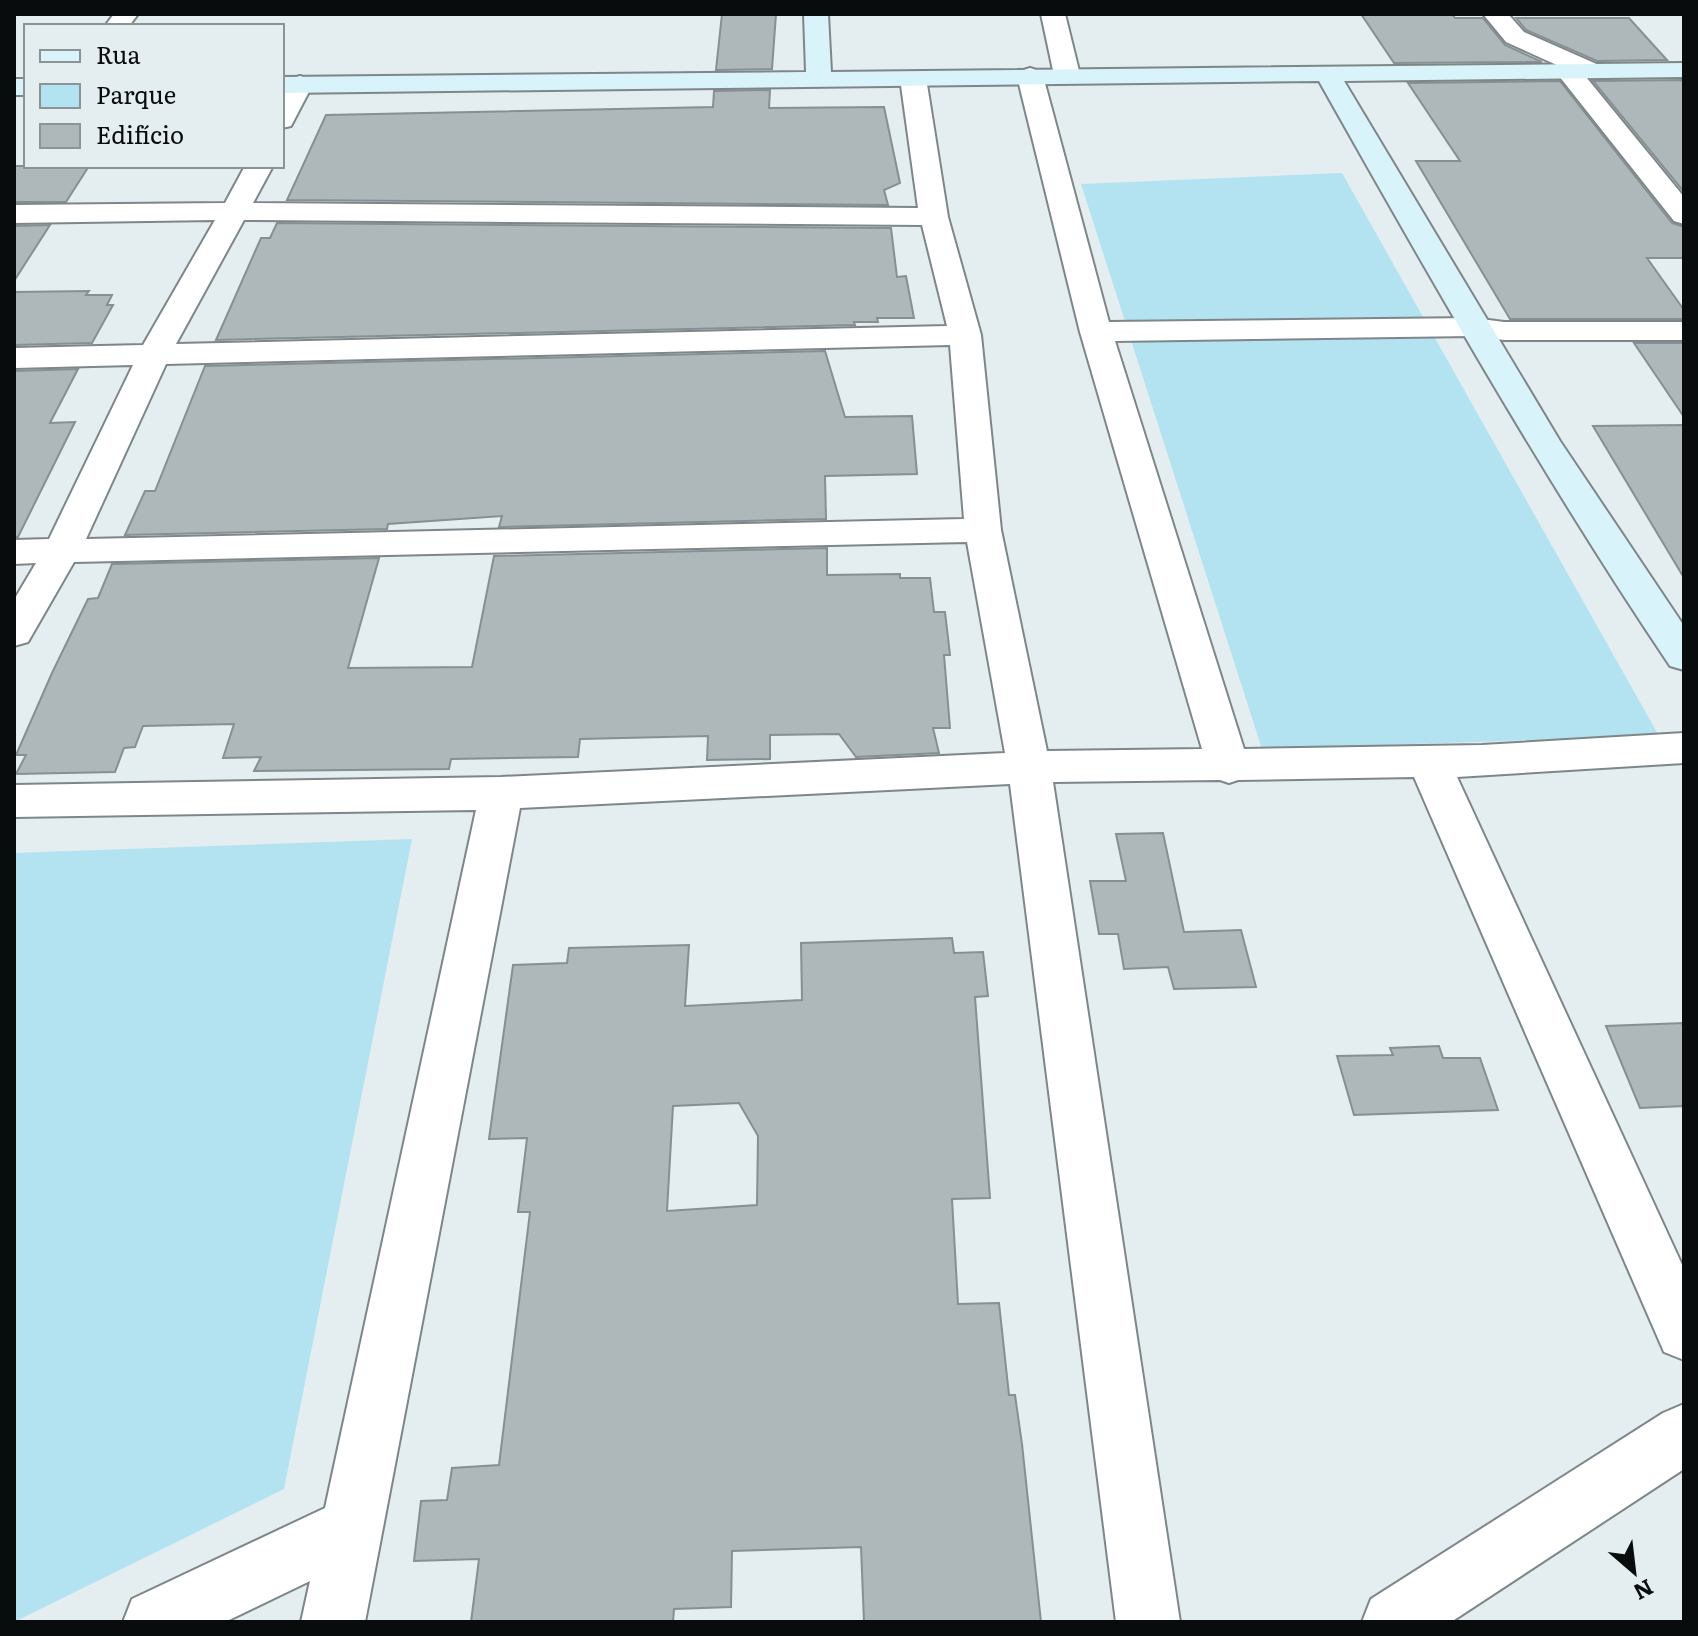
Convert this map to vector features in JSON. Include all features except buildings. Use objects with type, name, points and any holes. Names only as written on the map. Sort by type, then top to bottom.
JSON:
[{"type":"street","points":[[816,14],[819,79]]},
{"type":"street","points":[[1053,14],[1067,75]]},
{"type":"street","points":[[1495,14],[1515,37],[1580,71],[1675,192],[1684,215]]},
{"type":"street","points":[[1513,72],[1515,37]]},
{"type":"street","points":[[284,112],[291,84],[1684,70]]},
{"type":"street","points":[[1327,73],[1473,327],[1623,570],[1684,656]]},
{"type":"street","points":[[1030,76],[1096,332],[1229,767]]},
{"type":"street","points":[[913,78],[934,217],[965,335],[983,530],[1029,767],[1148,1622]]},
{"type":"street","points":[[14,633],[62,551],[154,355],[237,211],[258,168]]},
{"type":"street","points":[[14,214],[237,211],[934,217]]},
{"type":"street","points":[[1096,332],[1473,327],[1504,331],[1684,331]]},
{"type":"street","points":[[14,358],[965,335]]},
{"type":"street","points":[[14,552],[983,530]]},
{"type":"street","points":[[14,801],[501,793],[1029,767],[1429,763],[1684,748]]},
{"type":"street","points":[[1429,763],[1684,1332]]},
{"type":"street","points":[[333,1622],[501,793]]},
{"type":"street","points":[[1394,1622],[1684,1434]]},
{"type":"street","points":[[155,1622],[350,1529]]},
{"type":"green space","points":[[1342,173],[1659,736],[1262,749],[1081,184]]},
{"type":"green space","points":[[412,839],[284,1489],[14,1622],[14,853]]}]
